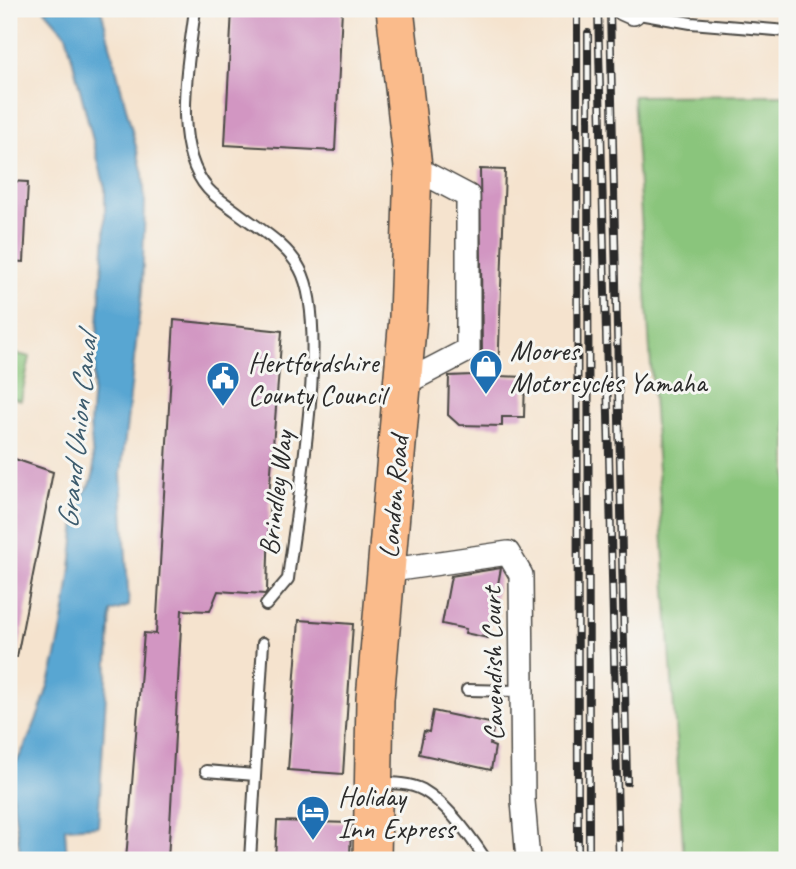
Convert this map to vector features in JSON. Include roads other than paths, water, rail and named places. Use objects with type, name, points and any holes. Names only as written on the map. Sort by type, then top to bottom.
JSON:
[{"type":"main road","name":"London Road","points":[[372,860],[375,699],[403,384],[413,167],[395,9]]},
{"type":"street","points":[[403,384],[468,350],[468,196],[413,167]]},
{"type":"street","name":"Cavendish Court","points":[[386,571],[508,553],[521,575],[528,860]]},
{"type":"lane","name":"Brindley Way","points":[[195,9],[184,111],[192,160],[208,189],[282,246],[300,269],[309,301],[315,351],[288,579],[266,605]]},
{"type":"lane","points":[[628,11],[691,23],[787,31]]},
{"type":"lane","points":[[250,860],[263,643]]},
{"type":"lane","points":[[467,690],[522,691]]},
{"type":"lane","points":[[206,771],[255,775]]},
{"type":"lane","points":[[373,783],[399,783],[423,790],[467,831],[486,860]]},
{"type":"water","points":[[44,9],[101,9],[143,174],[145,203],[142,291],[121,474],[129,606],[111,612],[98,826],[65,828],[67,860],[21,860],[9,770],[12,770],[28,739],[52,674],[66,605],[78,501],[90,485],[94,472],[90,425],[105,235],[105,188],[66,34]]},
{"type":"railway","points":[[577,9],[578,860]]},
{"type":"railway","points":[[598,9],[619,860]]},
{"type":"railway","points":[[610,9],[627,782]]},
{"type":"railway","points":[[588,33],[589,860]]},
{"type":"place","name":"Moores Motorcycles Yamaha","points":[[486,396]]},
{"type":"place","name":"Hertfordshire County Council","points":[[223,408]]},
{"type":"place","name":"Holiday Inn Express","points":[[313,842]]},
{"type":"water label","name":"Grand Union Canal","points":[[77,432]]}]
